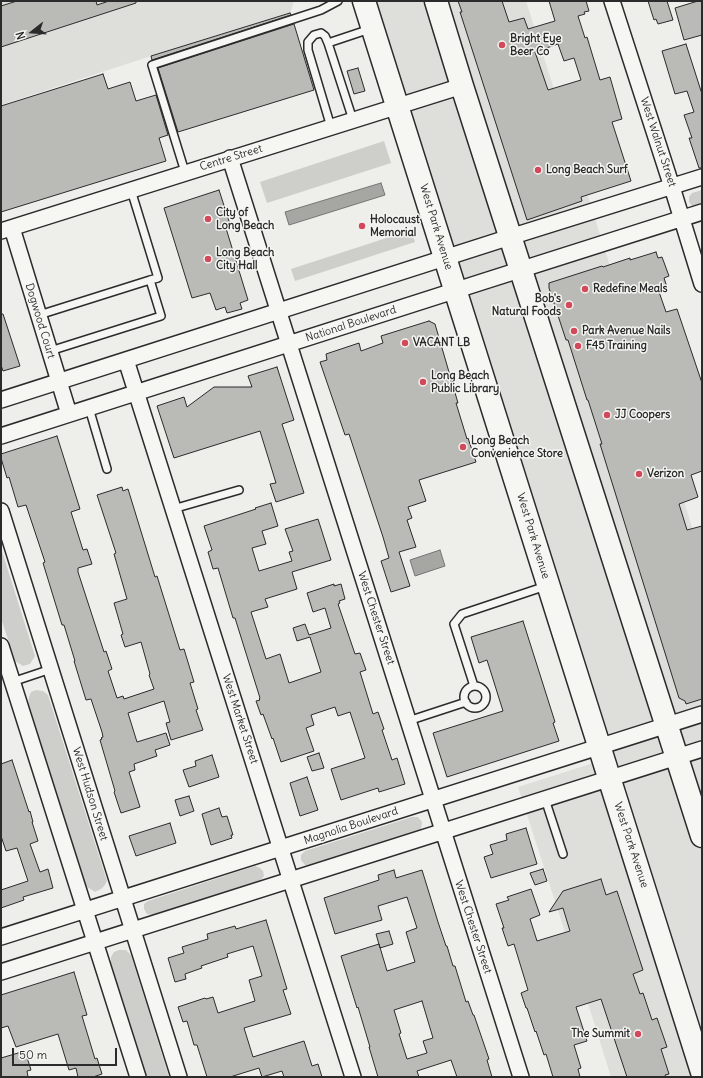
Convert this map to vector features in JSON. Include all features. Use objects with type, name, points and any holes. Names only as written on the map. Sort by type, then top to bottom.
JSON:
[{"type":"highway","name":"West Park Avenue","points":[[364,1],[702,1072]]},
{"type":"highway","points":[[436,1],[702,836]]},
{"type":"street","name":"West Walnut Street","points":[[612,1],[702,284]]},
{"type":"street","name":"Centre Street","points":[[6,229],[462,86]]},
{"type":"street","name":"West Chester Street","points":[[230,158],[521,1077]]},
{"type":"street","points":[[1,400],[702,177]]},
{"type":"street","name":"National Boulevard","points":[[1,436],[702,212]]},
{"type":"street","name":"Dogwood Court","points":[[6,229],[39,315],[69,414]]},
{"type":"street","name":"West Market Street","points":[[126,360],[353,1077]]},
{"type":"street","name":"West Hudson Street","points":[[1,511],[179,1077]]},
{"type":"street","points":[[1,646],[138,1077]]},
{"type":"street","name":"Magnolia Boulevard","points":[[1,937],[702,714]]},
{"type":"street","points":[[1,972],[702,749]]},
{"type":"lane","points":[[185,172],[152,65],[321,10],[338,1]]},
{"type":"lane","points":[[328,43],[373,28]]},
{"type":"lane","points":[[331,127],[308,50],[308,42],[314,35],[321,33],[325,36],[353,120]]},
{"type":"lane","points":[[39,315],[158,278],[131,190]]},
{"type":"lane","points":[[50,351],[161,316],[150,280]]},
{"type":"lane","points":[[89,408],[107,469]]},
{"type":"lane","points":[[173,509],[239,490]]},
{"type":"lane","points":[[474,686],[454,624],[462,614],[548,585]]},
{"type":"lane","points":[[12,682],[51,669]]},
{"type":"lane","points":[[477,686],[486,693],[486,700],[481,706],[474,708],[466,702],[464,699],[466,692],[470,687],[477,686]]},
{"type":"lane","points":[[408,721],[466,702]]},
{"type":"lane","points":[[545,799],[563,854]]},
{"type":"shaded area","points":[[1,1],[294,1],[290,13],[1,105]]},
{"type":"shaded area","points":[[364,1],[526,1],[599,231],[702,559],[702,1077],[611,1077],[518,787],[600,761]]},
{"type":"shaded area","points":[[384,141],[391,163],[267,203],[260,182]]},
{"type":"shaded area","points":[[381,183],[385,195],[289,225],[285,212]]},
{"type":"shaded area","points":[[702,190],[702,206],[697,208],[692,206],[689,202],[689,197],[692,193]]},
{"type":"shaded area","points":[[411,230],[415,242],[295,281],[291,269]]},
{"type":"shaded area","points":[[1,548],[35,656],[30,664],[23,666],[15,661],[1,618]]},
{"type":"shaded area","points":[[440,550],[445,566],[415,576],[410,560]]},
{"type":"shaded area","points":[[36,690],[43,691],[48,695],[107,881],[101,889],[95,892],[86,886],[28,703],[31,692]]},
{"type":"shaded area","points":[[412,817],[418,817],[422,822],[421,829],[416,832],[311,866],[305,865],[301,860],[301,855],[305,851]]},
{"type":"shaded area","points":[[255,866],[263,871],[264,876],[259,882],[152,915],[147,914],[144,909],[144,904],[148,901]]},
{"type":"shaded area","points":[[126,950],[131,955],[169,1077],[147,1077],[111,963],[111,957],[114,952]]},
{"type":"building","points":[[17,1],[96,1],[97,5],[109,1],[136,1],[136,3],[1,47],[1,6]]},
{"type":"building","points":[[458,1],[502,1],[509,22],[524,18],[528,29],[555,21],[549,1],[586,1],[589,11],[578,16],[585,38],[587,37],[600,80],[610,77],[622,119],[612,122],[631,181],[581,197],[582,201],[527,220],[460,12],[462,12]],"holes":[[[558,44],[564,61],[574,58],[581,80],[548,90],[535,52]]]},
{"type":"building","points":[[648,1],[667,1],[673,20],[658,24],[656,19],[654,20]]},
{"type":"building","points":[[702,1],[702,35],[684,40],[675,8]]},
{"type":"building","points":[[290,13],[291,15],[152,60],[151,56]]},
{"type":"building","points":[[294,24],[314,90],[178,132],[158,68]]},
{"type":"building","points":[[686,44],[702,94],[702,168],[699,168],[689,138],[692,138],[684,115],[694,112],[687,91],[675,94],[662,51]]},
{"type":"building","points":[[358,68],[365,91],[354,94],[347,71]]},
{"type":"building","points":[[103,74],[108,89],[130,82],[136,101],[156,95],[168,135],[159,138],[166,161],[1,212],[1,106]]},
{"type":"building","name":"Long Beach City Hall","points":[[219,190],[230,224],[225,225],[248,300],[240,303],[242,309],[227,313],[225,307],[216,310],[210,293],[192,298],[164,208]]},
{"type":"building","points":[[656,252],[658,258],[662,257],[669,276],[664,278],[667,287],[658,289],[666,312],[677,309],[702,383],[702,471],[691,475],[698,497],[679,504],[687,530],[702,526],[702,699],[686,704],[685,701],[679,698],[600,444],[602,444],[568,340],[566,340],[549,288],[549,283],[602,266],[603,267],[630,258],[630,260]]},
{"type":"building","points":[[1,314],[3,314],[20,366],[3,371],[1,365]]},
{"type":"building","points":[[429,321],[435,324],[458,403],[456,403],[476,462],[419,480],[426,501],[408,507],[412,518],[407,520],[416,547],[399,552],[410,586],[391,592],[381,561],[389,558],[383,537],[349,434],[345,435],[320,362],[327,360],[326,354],[359,343],[361,351],[383,343],[381,336]]},
{"type":"building","points":[[277,367],[294,420],[282,424],[304,493],[276,502],[270,484],[276,483],[260,431],[174,458],[157,406],[184,397],[187,407],[214,387],[252,387],[248,376]]},
{"type":"building","points":[[57,436],[80,509],[71,512],[83,550],[87,549],[92,564],[78,568],[78,572],[104,652],[106,651],[112,669],[108,671],[117,698],[123,696],[124,699],[154,689],[141,642],[125,647],[121,635],[123,634],[114,603],[127,599],[114,554],[116,553],[97,495],[122,487],[123,491],[128,489],[155,577],[157,576],[180,650],[184,649],[194,682],[190,683],[198,709],[196,710],[203,730],[171,740],[166,723],[170,722],[164,701],[128,713],[137,742],[166,733],[170,745],[155,750],[157,756],[134,764],[135,770],[129,772],[140,807],[121,813],[100,740],[103,737],[102,732],[91,699],[86,700],[64,625],[62,625],[43,563],[45,562],[26,505],[18,507],[9,477],[7,478],[1,458],[1,454]]},
{"type":"building","points":[[271,503],[278,526],[262,531],[266,544],[252,548],[259,571],[292,561],[289,552],[293,551],[285,529],[318,519],[331,560],[292,572],[297,589],[265,599],[268,607],[251,612],[266,659],[280,654],[289,683],[321,672],[310,637],[297,641],[293,628],[305,624],[309,635],[331,628],[325,608],[313,612],[307,593],[334,584],[334,586],[341,584],[345,599],[339,601],[340,603],[338,604],[355,654],[360,653],[366,670],[360,672],[373,714],[378,712],[392,760],[397,758],[405,784],[379,792],[378,788],[341,800],[331,769],[365,758],[350,712],[338,716],[335,707],[311,715],[314,725],[306,728],[314,751],[281,762],[273,738],[272,739],[263,714],[261,715],[256,701],[260,700],[260,698],[218,568],[213,569],[208,552],[212,550],[204,526]]},
{"type":"building","points":[[523,621],[555,722],[553,723],[559,741],[447,777],[433,733],[503,711],[487,660],[479,663],[471,637]]},
{"type":"building","points":[[319,753],[324,768],[312,771],[307,757]]},
{"type":"building","points":[[212,755],[219,777],[189,787],[183,770],[196,766],[195,761]]},
{"type":"building","points":[[12,760],[29,812],[30,811],[38,841],[30,844],[40,872],[48,869],[53,888],[23,897],[24,900],[1,908],[1,890],[28,881],[17,848],[6,851],[1,836],[1,764]]},
{"type":"building","points":[[307,777],[318,810],[300,816],[290,783]]},
{"type":"building","points":[[189,796],[194,811],[180,816],[175,800]]},
{"type":"building","points":[[219,808],[222,817],[227,816],[233,835],[231,835],[232,838],[211,845],[202,814]]},
{"type":"building","points":[[170,823],[176,843],[136,856],[129,836]]},
{"type":"building","points":[[526,828],[537,864],[491,878],[484,857],[493,854],[490,845],[507,840],[506,834]]},
{"type":"building","points":[[543,869],[547,881],[535,885],[530,873]]},
{"type":"building","points":[[394,870],[396,878],[422,870],[453,966],[455,966],[466,1002],[468,1001],[474,1015],[489,1059],[487,1060],[492,1077],[457,1077],[451,1060],[417,1071],[419,1077],[378,1077],[358,1007],[357,1008],[341,956],[379,944],[387,971],[415,962],[406,932],[417,928],[407,897],[378,906],[382,920],[335,934],[324,898],[379,880],[378,875]],"holes":[[[422,1001],[433,1038],[423,1041],[427,1053],[407,1059],[399,1034],[401,1033],[394,1010]]]},
{"type":"building","points":[[601,879],[606,895],[617,891],[643,970],[633,974],[640,994],[643,993],[652,1020],[657,1018],[667,1047],[661,1049],[669,1074],[665,1075],[666,1077],[627,1077],[601,999],[576,1007],[587,1041],[574,1045],[581,1068],[578,1069],[580,1077],[553,1077],[546,1054],[544,1055],[521,993],[528,990],[514,944],[508,946],[496,904],[509,900],[507,897],[531,889],[540,915],[530,919],[537,941],[570,931],[563,908],[549,912],[563,891]]},
{"type":"building","points":[[266,920],[287,989],[283,990],[291,1014],[244,1028],[253,1057],[304,1041],[312,1066],[318,1064],[322,1077],[284,1077],[282,1071],[262,1077],[259,1068],[230,1077],[207,1077],[197,1045],[194,1045],[187,1021],[183,1022],[178,1007],[205,998],[213,997],[218,1013],[255,1001],[249,980],[262,976],[253,946],[227,954],[228,957],[201,966],[202,968],[185,974],[186,979],[175,982],[168,958],[184,953],[182,947],[208,939],[207,934],[235,926],[236,929]]},
{"type":"building","points":[[389,931],[393,944],[380,948],[376,934]]},
{"type":"building","points":[[74,972],[87,1015],[82,1016],[95,1059],[97,1058],[102,1074],[93,1077],[78,1077],[76,1068],[69,1070],[58,1034],[16,1047],[8,1026],[1,1028],[1,995]]},
{"type":"building","points":[[25,1051],[31,1070],[27,1071],[28,1077],[1,1077],[1,1058]]},
{"type":"place","name":"Bright Eye Beer Co","points":[[502,45]]},
{"type":"place","name":"Long Beach Surf","points":[[538,170]]},
{"type":"place","name":"City of Long Beach","points":[[208,219]]},
{"type":"place","name":"Holocaust Memorial","points":[[362,226]]},
{"type":"place","name":"Long Beach City Hall","points":[[208,259]]},
{"type":"place","name":"Redefine Meals","points":[[585,289]]},
{"type":"place","name":"Bob's Natural Foods","points":[[569,305]]},
{"type":"place","name":"Park Avenue Nails","points":[[574,331]]},
{"type":"place","name":"VACANT LB","points":[[405,343]]},
{"type":"place","name":"F45 Training","points":[[578,346]]},
{"type":"place","name":"Long Beach Public Library","points":[[423,382]]},
{"type":"place","name":"JJ Coopers","points":[[607,415]]},
{"type":"place","name":"Long Beach Convenience Store","points":[[463,447]]},
{"type":"place","name":"Verizon","points":[[639,474]]},
{"type":"place","name":"The Summit","points":[[638,1034]]}]
